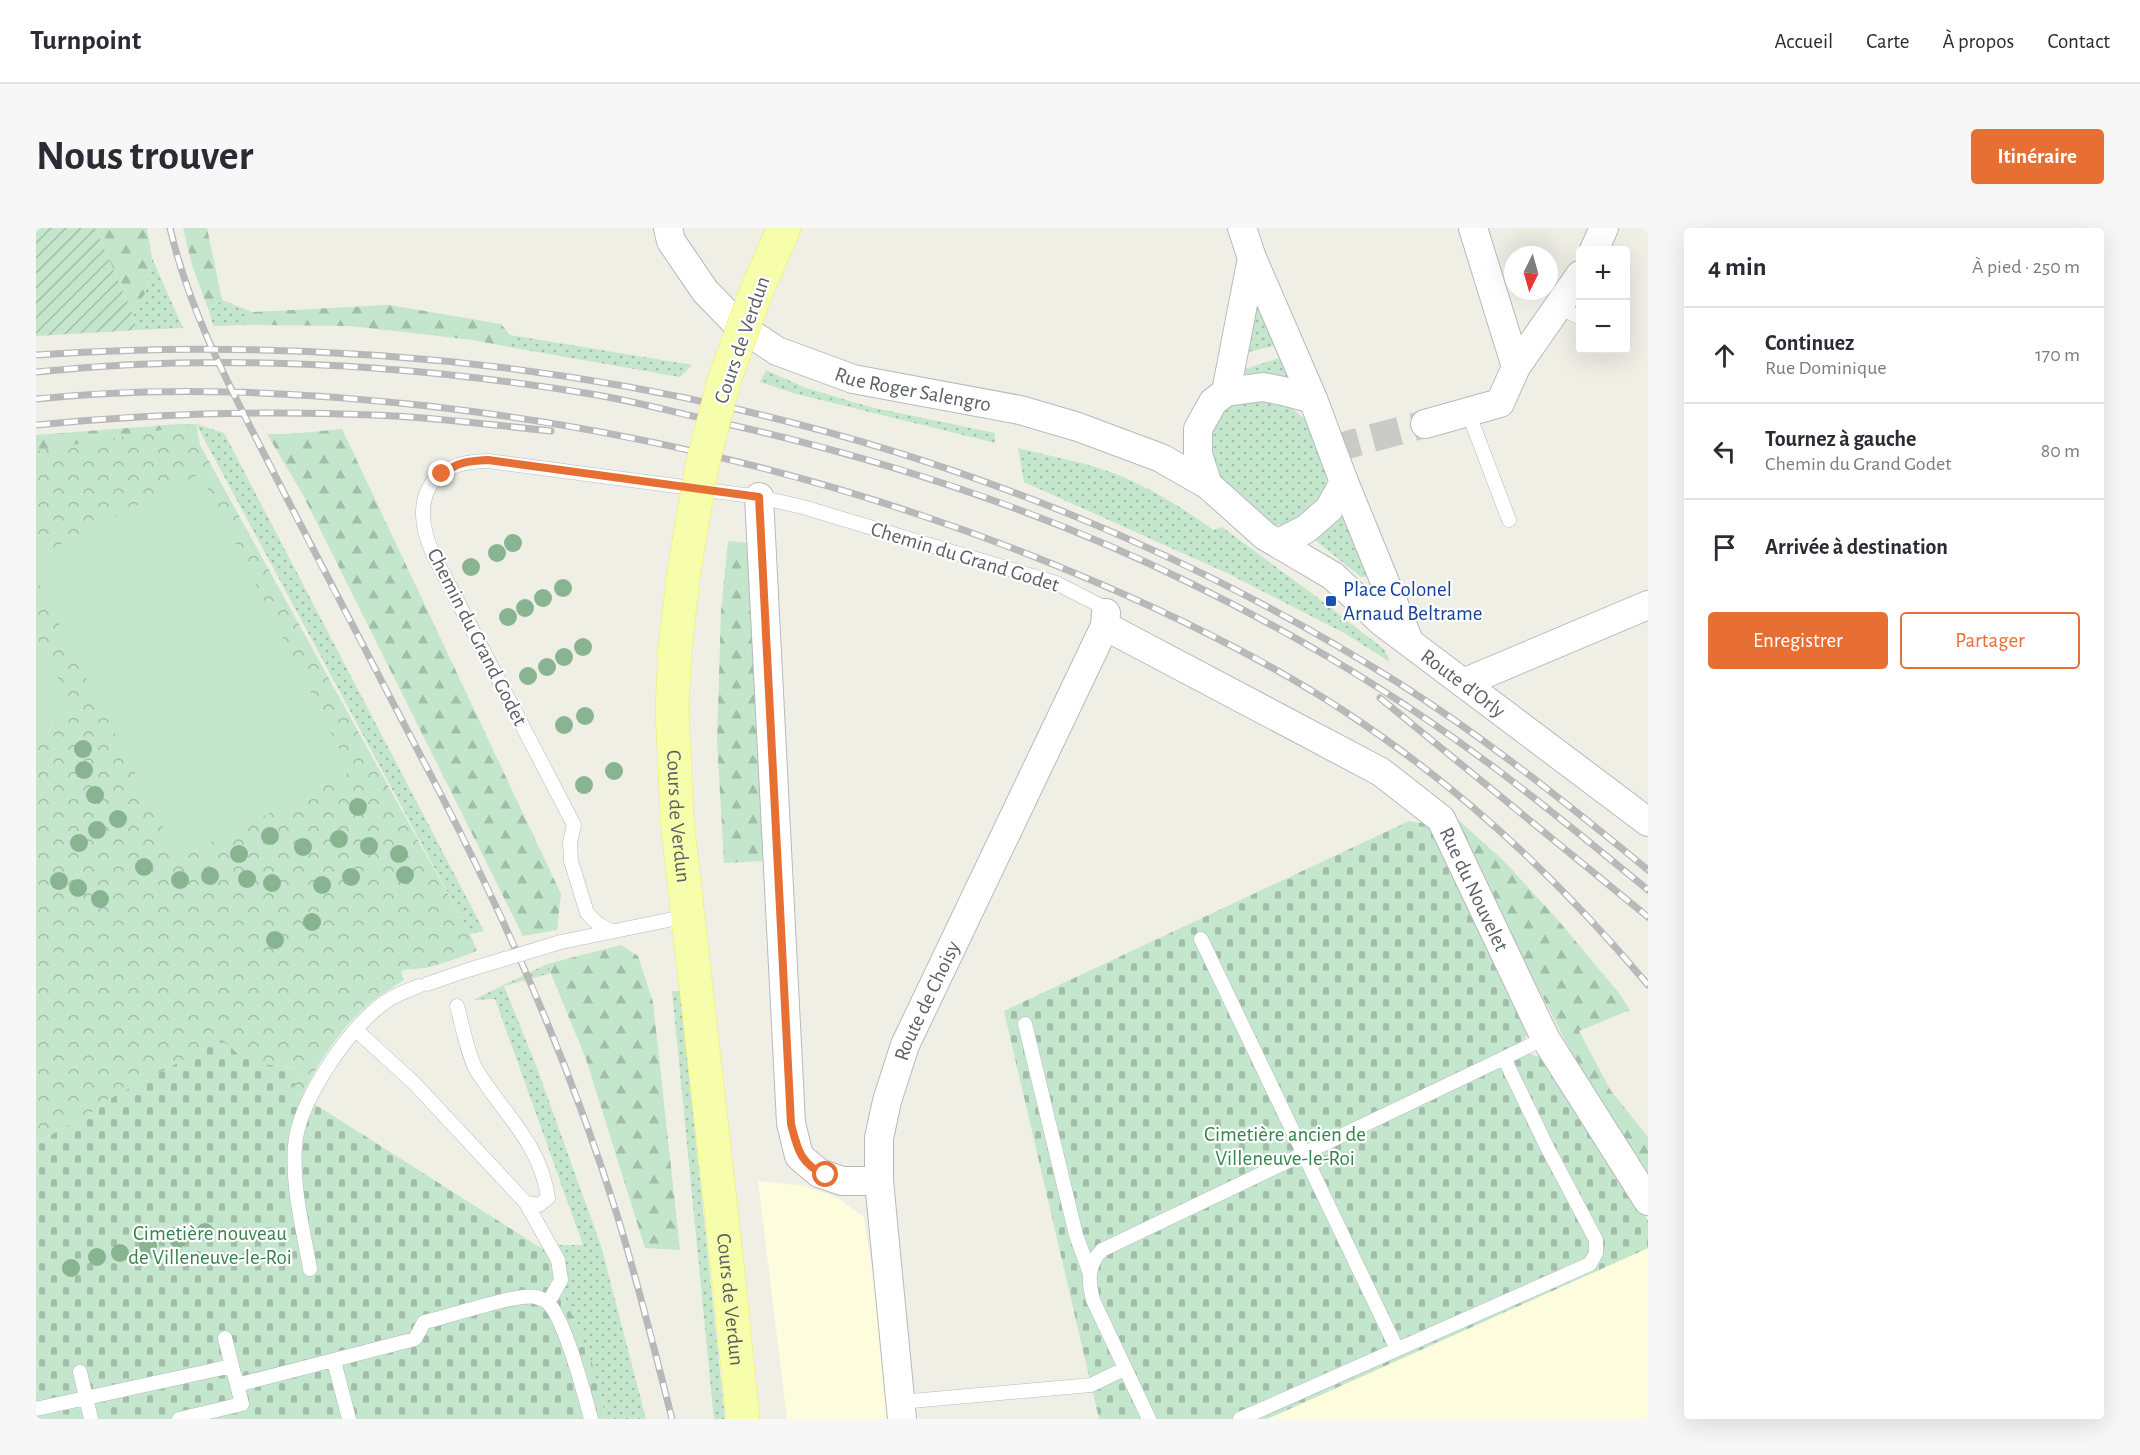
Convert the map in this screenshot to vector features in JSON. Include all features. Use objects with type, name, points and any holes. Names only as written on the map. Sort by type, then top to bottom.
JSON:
[{"type":"main road","name":"Cours de Verdun","points":[[743,1419],[677,819],[672,708],[676,637],[684,570],[702,466],[724,381],[756,292],[784,228]]},
{"type":"street","name":"Rue Roger Salengro","points":[[668,228],[672,241],[705,291],[738,326],[777,351],[853,379],[1020,410],[1078,427],[1161,458],[1208,485]]},
{"type":"street","points":[[1242,228],[1252,258],[1312,399],[1409,641]]},
{"type":"street","points":[[1473,228],[1516,367]]},
{"type":"street","points":[[1596,246],[1604,228]]},
{"type":"street","points":[[1226,392],[1252,258]]},
{"type":"street","points":[[1425,424],[1500,403],[1516,367],[1569,312],[1576,290]]},
{"type":"street","points":[[1312,399],[1263,387],[1226,392],[1213,402],[1198,429],[1198,454],[1208,485],[1266,536],[1279,543],[1306,529],[1329,509],[1344,482]]},
{"type":"street","points":[[759,497],[791,1124],[799,1156],[819,1173],[842,1180],[879,1182]]},
{"type":"street","name":"Route d'Orly","points":[[1279,543],[1333,576],[1382,622],[1648,822]]},
{"type":"street","points":[[1463,683],[1648,605]]},
{"type":"street","name":"Rue du Nouvelet","points":[[1106,620],[1381,772],[1441,819],[1545,1038],[1648,1201]]},
{"type":"street","name":"Route de Choisy","points":[[901,1410],[879,1182],[879,1138],[887,1101],[905,1045],[1106,620]]},
{"type":"lane","points":[[1468,412],[1509,520]]},
{"type":"lane","name":"Chemin du Grand Godet","points":[[612,931],[598,924],[587,914],[571,861],[570,842],[574,825],[432,552],[422,520],[423,502],[432,482],[454,465],[488,460],[759,497],[803,507],[1056,583],[1103,607],[1106,620]]},
{"type":"lane","points":[[310,1269],[295,1184],[295,1144],[307,1102],[345,1042],[375,1010],[395,995],[561,942],[688,916]]},
{"type":"lane","points":[[1201,939],[1397,1349]]},
{"type":"lane","points":[[457,1005],[476,1069],[526,1138],[546,1178],[549,1198],[539,1205],[526,1203]]},
{"type":"lane","points":[[1025,1024],[1076,1235],[1089,1271],[1089,1285],[1093,1300],[1149,1419]]},
{"type":"lane","points":[[356,1030],[414,1083],[526,1203],[558,1260],[561,1280],[548,1303]]},
{"type":"lane","points":[[1089,1271],[1094,1259],[1102,1250],[1545,1038]]},
{"type":"lane","points":[[1240,1419],[1590,1264],[1596,1253],[1596,1240],[1504,1058]]},
{"type":"lane","points":[[237,1385],[415,1340],[424,1322],[518,1298],[536,1297],[548,1303],[556,1314],[581,1379],[591,1419]]},
{"type":"lane","points":[[179,1419],[242,1404],[225,1338]]},
{"type":"lane","points":[[334,1361],[349,1419]]},
{"type":"lane","points":[[36,1409],[232,1366]]},
{"type":"lane","points":[[901,1410],[1091,1385],[1124,1369]]},
{"type":"lane","points":[[80,1372],[91,1419]]},
{"type":"shaded area","points":[[758,1181],[804,1186],[836,1197],[864,1217],[895,1419],[787,1419]]},
{"type":"shaded area","points":[[1648,1248],[1648,1419],[1267,1419]]},
{"type":"green space","points":[[36,228],[95,228],[131,309],[137,330],[36,336]]},
{"type":"green space","points":[[95,228],[147,228],[152,258],[145,294],[131,309]]},
{"type":"green space","points":[[183,228],[207,228],[222,300],[209,311],[192,265]]},
{"type":"green space","points":[[152,258],[183,328],[137,330],[131,309],[145,294]]},
{"type":"green space","points":[[1252,291],[1281,344],[1244,353]]},
{"type":"green space","points":[[222,300],[252,312],[243,325],[213,326],[209,311]]},
{"type":"green space","points":[[389,305],[501,324],[510,335],[509,347],[473,340],[351,326],[243,325],[252,312]]},
{"type":"green space","points":[[510,335],[692,365],[680,377],[509,347]]},
{"type":"green space","points":[[1285,356],[1297,380],[1250,379],[1242,370]]},
{"type":"green space","points":[[766,370],[806,388],[870,407],[995,433],[995,443],[793,393],[760,382]]},
{"type":"green space","points":[[1262,400],[1285,403],[1305,419],[1327,472],[1326,484],[1318,499],[1291,523],[1270,526],[1221,488],[1208,436],[1223,410],[1242,403]]},
{"type":"green space","points":[[196,424],[224,433],[484,931],[470,934]]},
{"type":"green space","points":[[196,424],[200,445],[36,480],[36,435]]},
{"type":"green space","points":[[196,424],[200,445],[470,934],[477,951],[425,968],[401,971],[404,980],[369,1004],[339,1035],[322,1059],[302,1096],[289,1090],[297,1082],[299,1075],[294,1068],[256,1062],[222,1040],[107,1100],[101,1107],[36,1143],[36,451]]},
{"type":"green space","points":[[342,429],[561,894],[557,930],[523,936],[303,495],[267,434]]},
{"type":"green space","points":[[1018,448],[1113,473],[1165,498],[1213,530],[1222,527],[1385,650],[1390,662],[1344,633],[1227,573],[1024,482]]},
{"type":"green space","points":[[200,474],[351,772],[179,859],[36,579],[36,557]]},
{"type":"green space","points":[[1343,513],[1371,576],[1361,577],[1315,540]]},
{"type":"green space","points":[[728,541],[751,543],[765,861],[724,863],[717,740],[721,611]]},
{"type":"green space","points":[[36,635],[74,709],[36,728]]},
{"type":"green space","points":[[1445,808],[1504,861],[1557,919],[1619,993],[1630,1010],[1579,1031],[1611,1091],[1648,1137],[1648,1176],[1584,1077]]},
{"type":"green space","name":"Cimetière ancien de Villeneuve-le-Roi","points":[[1409,821],[1427,824],[1531,1029],[1523,1041],[1529,1054],[1537,1056],[1544,1054],[1648,1221],[1648,1248],[1267,1419],[1099,1419],[1004,1011]]},
{"type":"green space","points":[[621,945],[638,956],[653,1002],[680,1250],[645,1248],[586,1059],[547,964]]},
{"type":"green space","points":[[547,964],[551,973],[504,986],[537,1068],[601,1246],[646,1419],[606,1419],[592,1364],[559,1284],[541,1248],[556,1245],[583,1245],[495,999],[473,1000]]},
{"type":"green space","points":[[672,991],[680,991],[725,1419],[714,1419]]},
{"type":"green space","name":"Cimetière nouveau de Villeneuve-le-Roi","points":[[223,1039],[236,1052],[269,1064],[294,1068],[299,1075],[297,1082],[290,1090],[541,1248],[559,1284],[592,1363],[606,1419],[36,1419],[36,1143],[101,1107],[107,1100]]},
{"type":"tunnel","points":[[1332,449],[1425,424]]},
{"type":"railway","points":[[170,228],[190,295],[217,360],[439,791],[515,947],[538,1000],[581,1108],[618,1218],[672,1419]]},
{"type":"railway","points":[[36,355],[215,349],[393,357],[569,377],[743,411],[913,458],[1080,518],[1241,593],[1430,703],[1526,772],[1648,870]]},
{"type":"railway","points":[[36,372],[173,363],[311,364],[517,383],[615,398],[768,434],[953,486],[1074,531],[1133,556],[1230,603],[1342,665],[1414,711],[1484,760],[1648,890]]},
{"type":"railway","points":[[36,399],[134,392],[232,392],[379,401],[513,417],[682,449],[766,469],[930,518],[1124,594],[1220,640],[1344,711],[1428,771],[1506,837],[1580,908],[1648,985]]},
{"type":"railway","points":[[36,425],[120,418],[288,413],[418,418],[551,431]]},
{"type":"railway","points":[[1380,698],[1648,917]]},
{"type":"place","name":"Place Colonel Arnaud Beltrame","points":[[1331,601]]},
{"type":"route","points":[[442,474],[454,465],[488,460],[759,497],[791,1124],[799,1156],[819,1173],[826,1175]]}]
